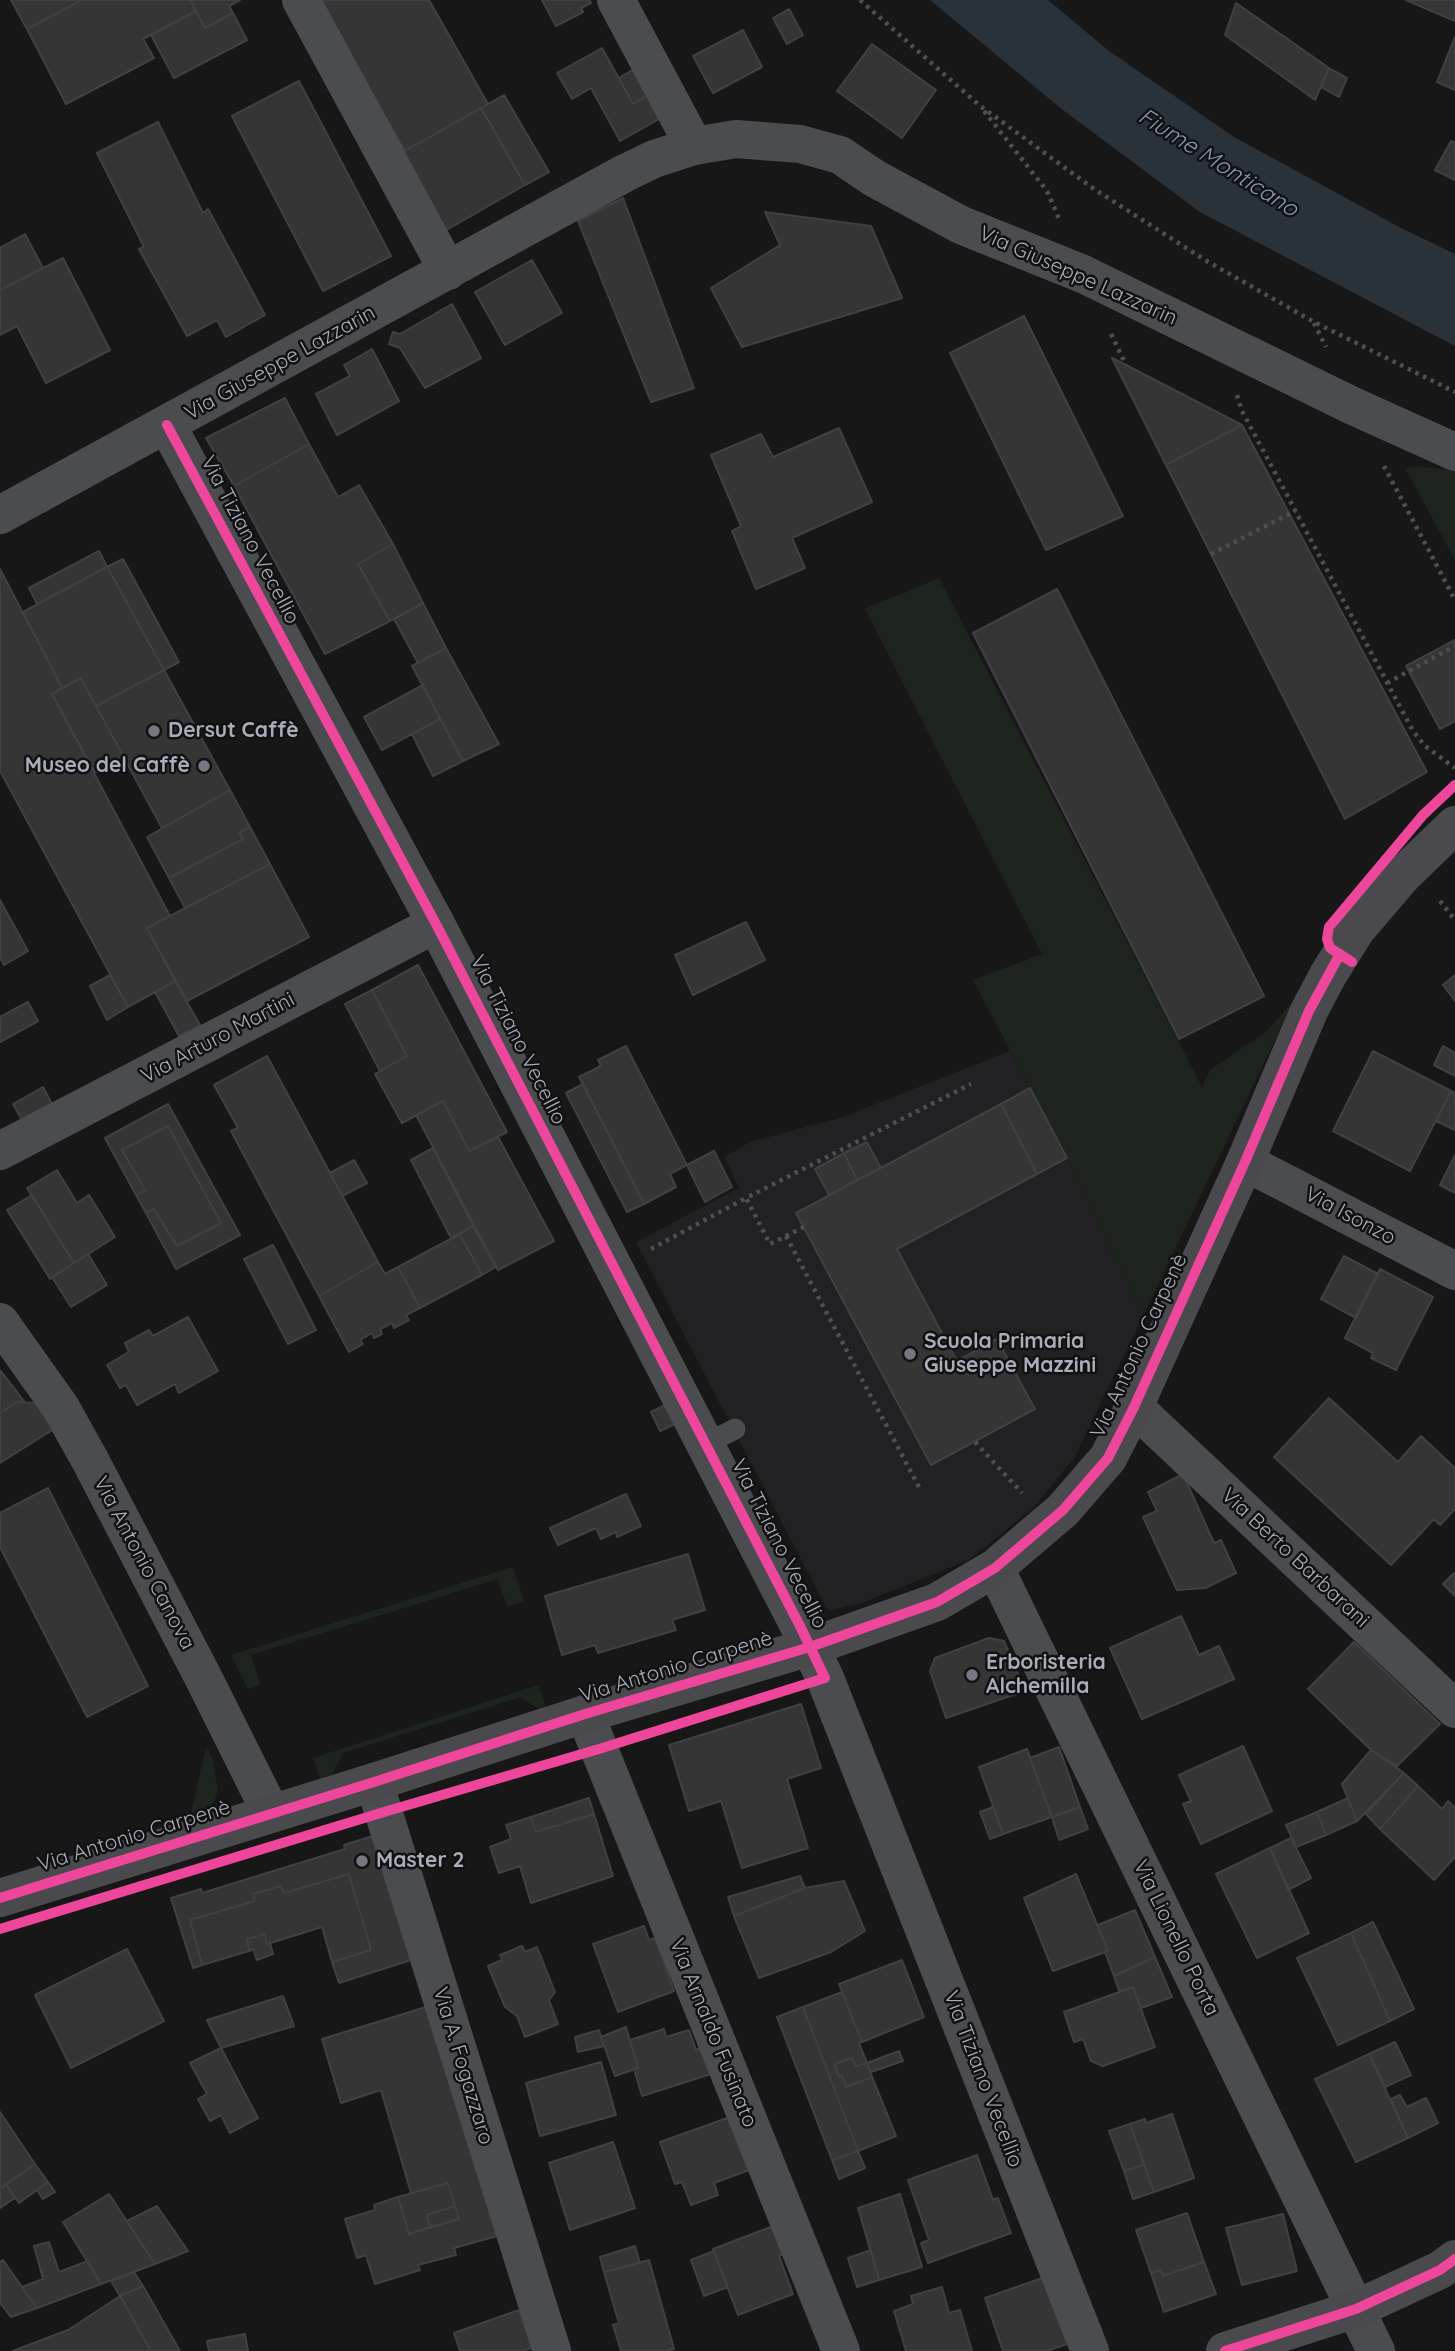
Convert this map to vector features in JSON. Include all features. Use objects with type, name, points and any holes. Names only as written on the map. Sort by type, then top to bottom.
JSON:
[{"type":"street","points":[[301,0],[448,271]]},
{"type":"street","points":[[616,0],[694,146]]},
{"type":"street","name":"Via Giuseppe Lazzarin","points":[[0,515],[625,173],[654,159],[694,146],[736,139],[800,144],[840,155],[874,178],[961,225],[1083,274],[1353,406],[1455,452]]},
{"type":"street","name":"Via Tiziano Vecellio","points":[[167,425],[436,924],[721,1437],[825,1678],[1090,2351]]},
{"type":"street","name":"Via Antonio Carpenè","points":[[0,1898],[585,1714],[810,1647],[937,1602],[995,1568],[1063,1510],[1108,1458],[1134,1407],[1245,1162],[1309,1011],[1340,954],[1356,930],[1404,874],[1455,825]]},
{"type":"street","name":"Via Arturo Martini","points":[[0,1152],[436,924]]},
{"type":"street","name":"Via Isonzo","points":[[1245,1162],[1455,1271]]},
{"type":"street","name":"Via Antonio Canova","points":[[0,1322],[61,1408],[85,1451],[271,1813]]},
{"type":"street","name":"Via Berto Barbarani","points":[[1134,1407],[1455,1709]]},
{"type":"street","name":"Via Lionello Porta","points":[[995,1568],[1376,2351]]},
{"type":"street","name":"Via Arnaldo Fusinato","points":[[585,1714],[841,2351]]},
{"type":"street","name":"Via A. Fogazzaro","points":[[374,1782],[552,2351]]},
{"type":"street","points":[[1224,2351],[1356,2309],[1440,2270],[1455,2259]]},
{"type":"path","points":[[860,0],[979,105],[1094,189],[1205,260],[1314,322],[1455,392]]},
{"type":"path","points":[[979,105],[1047,191],[1065,233]]},
{"type":"path","points":[[1236,393],[1242,411],[1413,731],[1425,746],[1455,768]]},
{"type":"path","points":[[1383,464],[1455,600]]},
{"type":"path","points":[[1211,554],[1295,511]]},
{"type":"path","points":[[1387,682],[1455,646]]},
{"type":"path","points":[[1440,901],[1455,920]]},
{"type":"path","points":[[642,1254],[971,1084]]},
{"type":"path","points":[[746,1198],[770,1244],[804,1227]]},
{"type":"path","points":[[786,1236],[920,1489]]},
{"type":"path","points":[[975,1442],[1025,1496]]},
{"type":"shaded area","points":[[1419,466],[1455,471],[1455,560],[1405,468]]},
{"type":"shaded area","points":[[939,578],[1202,1087],[1210,1070],[1266,1032],[1294,1000],[1144,1314],[1067,1158],[973,980],[1042,954],[865,609]]},
{"type":"shaded area","name":"Scuola Primaria Giuseppe Mazzini","points":[[1010,1051],[1067,1158],[1144,1314],[1074,1458],[1034,1507],[969,1560],[859,1604],[831,1610],[826,1607],[636,1242],[739,1188],[725,1157],[750,1142],[843,1117]]},
{"type":"shaded area","points":[[513,1567],[524,1601],[507,1607],[498,1579],[251,1655],[260,1685],[248,1689],[231,1655]]},
{"type":"shaded area","points":[[539,1685],[546,1708],[543,1712],[521,1697],[343,1753],[328,1781],[321,1783],[313,1758]]},
{"type":"shaded area","points":[[206,1747],[213,1760],[218,1791],[213,1804],[203,1813],[190,1818]]},
{"type":"water","name":"Fiume Monticano","points":[[930,0],[1048,0],[1109,51],[1234,137],[1399,227],[1455,254],[1455,346],[1200,212],[1063,110]]},
{"type":"building","points":[[11,0],[82,0],[27,29]]},
{"type":"building","points":[[82,0],[190,0],[196,11],[143,39],[154,58],[66,104],[27,29]]},
{"type":"building","points":[[190,0],[240,0],[229,6],[233,13],[205,28]]},
{"type":"building","points":[[319,0],[429,0],[488,104],[405,151]]},
{"type":"building","points":[[542,0],[589,0],[591,3],[581,8],[583,12],[556,26]]},
{"type":"building","points":[[1406,0],[1455,0],[1455,21]]},
{"type":"building","points":[[1236,3],[1329,68],[1315,100],[1225,35]]},
{"type":"building","points":[[789,9],[803,35],[787,44],[773,18]]},
{"type":"building","points":[[196,11],[205,28],[233,13],[247,40],[174,78],[151,35]]},
{"type":"building","points":[[743,30],[762,67],[713,93],[693,56]]},
{"type":"building","points":[[1455,37],[1455,90],[1437,82]]},
{"type":"building","points":[[872,44],[936,90],[902,138],[837,91]]},
{"type":"building","points":[[602,48],[633,104],[648,95],[661,118],[620,141],[591,88],[572,99],[557,73]]},
{"type":"building","points":[[1329,68],[1347,78],[1339,97],[1321,87]]},
{"type":"building","points":[[634,69],[648,95],[633,104],[619,78]]},
{"type":"building","points":[[299,81],[391,256],[323,291],[232,116]]},
{"type":"building","points":[[504,95],[549,172],[525,185],[481,108]]},
{"type":"building","points":[[481,108],[525,185],[443,232],[399,154]]},
{"type":"building","points":[[158,122],[203,213],[208,209],[265,315],[226,337],[217,320],[187,336],[139,249],[144,247],[97,153]]},
{"type":"building","points":[[1451,141],[1455,143],[1455,180],[1435,170]]},
{"type":"building","points":[[623,198],[694,388],[651,402],[578,221]]},
{"type":"building","points":[[765,212],[871,226],[902,298],[742,347],[711,288],[780,245]]},
{"type":"building","points":[[25,234],[43,268],[0,290],[0,248]]},
{"type":"building","points":[[63,258],[110,350],[46,383],[17,326],[0,335],[0,290]]},
{"type":"building","points":[[532,260],[562,313],[505,345],[475,292]]},
{"type":"building","points":[[452,304],[481,358],[425,388],[400,348],[389,344],[393,332],[400,334]]},
{"type":"building","points":[[1024,316],[1123,516],[1046,550],[950,353]]},
{"type":"building","points":[[372,349],[399,401],[337,435],[316,394],[350,376],[344,365]]},
{"type":"building","points":[[1112,358],[1126,365],[1242,425],[1166,465]]},
{"type":"building","points":[[285,398],[309,444],[234,486],[206,438]]},
{"type":"building","points":[[1242,425],[1427,772],[1345,819],[1166,465]]},
{"type":"building","points":[[839,428],[872,502],[792,538],[805,568],[756,589],[732,531],[741,526],[711,455],[761,434],[773,457]]},
{"type":"building","points":[[309,444],[338,497],[359,485],[393,544],[358,564],[390,621],[325,654],[234,486]]},
{"type":"building","points":[[393,544],[423,603],[390,621],[358,564]]},
{"type":"building","points":[[99,551],[107,567],[37,604],[29,588]]},
{"type":"building","points":[[123,559],[179,662],[164,670],[107,567]]},
{"type":"building","points":[[107,567],[164,670],[96,706],[81,678],[62,688],[23,612]]},
{"type":"building","points":[[0,569],[62,688],[52,694],[170,916],[147,928],[175,981],[128,1007],[0,771]]},
{"type":"building","points":[[1057,589],[1264,996],[1179,1039],[973,633]]},
{"type":"building","points":[[423,603],[446,648],[418,663],[394,619]]},
{"type":"building","points":[[1455,640],[1455,721],[1440,729],[1406,666]]},
{"type":"building","points":[[446,648],[499,744],[463,761],[412,666]]},
{"type":"building","name":"Dersut Caffè","points":[[164,670],[230,790],[162,828],[96,706]]},
{"type":"building","points":[[81,678],[123,756],[95,773],[52,694]]},
{"type":"building","points":[[423,685],[440,719],[382,750],[364,717]]},
{"type":"building","points":[[440,719],[463,761],[433,776],[412,734]]},
{"type":"building","points":[[230,790],[250,827],[239,833],[243,839],[169,878],[147,837]]},
{"type":"building","points":[[250,827],[270,864],[185,908],[169,878],[243,839],[239,833]]},
{"type":"building","points":[[270,864],[309,937],[187,1001],[147,928]]},
{"type":"building","points":[[0,900],[28,951],[4,965],[0,958]]},
{"type":"building","points":[[746,922],[765,960],[693,995],[675,955]]},
{"type":"building","points":[[418,965],[507,1132],[469,1151],[443,1101],[402,1123],[375,1074],[407,1056],[372,990]]},
{"type":"building","points":[[110,975],[128,1007],[107,1020],[90,986]]},
{"type":"building","points":[[1455,975],[1455,1001],[1443,985]]},
{"type":"building","points":[[175,981],[200,1025],[179,1036],[155,992]]},
{"type":"building","points":[[372,990],[407,1056],[380,1071],[345,1004]]},
{"type":"building","points":[[28,1002],[38,1021],[0,1042],[0,1017]]},
{"type":"building","points":[[626,1046],[687,1165],[670,1174],[676,1187],[644,1204],[579,1077],[601,1066],[598,1060]]},
{"type":"building","points":[[1443,1046],[1455,1053],[1455,1076],[1434,1065]]},
{"type":"building","points":[[1373,1051],[1451,1091],[1410,1171],[1333,1131]]},
{"type":"building","points":[[267,1056],[378,1262],[319,1296],[231,1131],[238,1128],[214,1085]]},
{"type":"building","points":[[583,1084],[644,1204],[627,1212],[566,1093]]},
{"type":"building","points":[[43,1087],[53,1106],[23,1122],[13,1104]]},
{"type":"building","points":[[1030,1088],[1067,1158],[1037,1174],[1001,1104]]},
{"type":"building","points":[[1451,1091],[1455,1093],[1455,1130],[1436,1121]]},
{"type":"building","points":[[443,1101],[469,1151],[498,1137],[554,1241],[498,1270],[416,1115]]},
{"type":"building","points":[[168,1104],[240,1235],[176,1269],[146,1213],[154,1209],[177,1246],[221,1223],[168,1126],[122,1150],[145,1190],[136,1195],[105,1138]]},
{"type":"building","points":[[1001,1104],[1037,1174],[897,1249],[957,1361],[997,1339],[1035,1409],[931,1465],[796,1213]]},
{"type":"building","points":[[168,1126],[221,1223],[177,1246],[154,1209],[146,1213],[136,1195],[145,1190],[122,1150]]},
{"type":"building","points":[[867,1142],[881,1168],[857,1180],[844,1153]]},
{"type":"building","points":[[433,1148],[473,1226],[451,1238],[411,1160]]},
{"type":"building","points":[[714,1151],[732,1187],[705,1202],[687,1165]]},
{"type":"building","points":[[844,1153],[857,1180],[829,1195],[815,1169]]},
{"type":"building","points":[[1455,1155],[1455,1193],[1440,1185]]},
{"type":"building","points":[[354,1160],[367,1183],[342,1196],[330,1173]]},
{"type":"building","points":[[57,1170],[77,1203],[89,1195],[115,1237],[74,1263],[27,1188]]},
{"type":"building","points":[[32,1195],[74,1263],[50,1279],[7,1210]]},
{"type":"building","points":[[473,1226],[496,1267],[482,1275],[460,1234]]},
{"type":"building","points":[[460,1234],[482,1275],[420,1308],[398,1267]]},
{"type":"building","points":[[273,1245],[316,1330],[288,1344],[244,1259]]},
{"type":"building","points":[[88,1254],[107,1285],[71,1307],[52,1277]]},
{"type":"building","points":[[1344,1256],[1378,1274],[1356,1318],[1321,1299]]},
{"type":"building","points":[[378,1262],[385,1274],[398,1267],[420,1308],[406,1315],[409,1320],[394,1328],[392,1323],[380,1329],[382,1334],[374,1338],[372,1333],[360,1340],[363,1344],[349,1352],[319,1296]]},
{"type":"building","points":[[1380,1269],[1433,1297],[1396,1370],[1371,1358],[1373,1353],[1345,1338]]},
{"type":"building","points":[[188,1317],[218,1371],[179,1393],[175,1384],[137,1405],[126,1385],[120,1388],[107,1365],[129,1352],[125,1343],[149,1330],[153,1336]]},
{"type":"building","points":[[0,1370],[24,1401],[17,1402],[0,1413]]},
{"type":"building","points":[[1329,1398],[1398,1462],[1421,1436],[1455,1468],[1455,1509],[1440,1525],[1434,1519],[1391,1565],[1274,1457]]},
{"type":"building","points":[[17,1402],[36,1403],[57,1427],[0,1463],[0,1413]]},
{"type":"building","points":[[667,1404],[677,1423],[660,1431],[651,1412]]},
{"type":"building","points":[[1183,1474],[1214,1543],[1221,1540],[1236,1573],[1205,1588],[1177,1590],[1143,1517],[1157,1511],[1148,1492]]},
{"type":"building","points":[[48,1488],[148,1686],[87,1717],[0,1547],[0,1513]]},
{"type":"building","points":[[626,1494],[641,1526],[617,1537],[616,1532],[601,1539],[596,1528],[558,1545],[550,1528]]},
{"type":"building","points":[[688,1554],[705,1610],[672,1620],[676,1630],[598,1653],[595,1645],[562,1655],[545,1596]]},
{"type":"building","points":[[1455,1574],[1455,1596],[1443,1584]]},
{"type":"building","points":[[1181,1616],[1199,1655],[1219,1646],[1234,1679],[1142,1719],[1110,1648]]},
{"type":"building","points":[[989,1638],[1004,1641],[1025,1691],[946,1718],[930,1671],[935,1658]]},
{"type":"building","points":[[1354,1642],[1440,1724],[1397,1766],[1371,1750],[1308,1689]]},
{"type":"building","points":[[801,1704],[821,1768],[787,1779],[808,1848],[742,1868],[721,1801],[689,1811],[669,1745]]},
{"type":"building","points":[[1243,1746],[1272,1811],[1201,1844],[1183,1804],[1191,1801],[1179,1775]]},
{"type":"building","points":[[1059,1747],[1080,1807],[1052,1817],[1030,1758]]},
{"type":"building","points":[[1027,1749],[1052,1817],[1003,1834],[979,1767]]},
{"type":"building","points":[[1371,1750],[1404,1773],[1357,1821],[1342,1784]]},
{"type":"building","points":[[1404,1773],[1418,1786],[1380,1829],[1366,1814]]},
{"type":"building","points":[[1418,1786],[1442,1809],[1448,1801],[1455,1808],[1455,1857],[1434,1880],[1380,1829]]},
{"type":"building","points":[[589,1798],[594,1814],[536,1832],[531,1817]]},
{"type":"building","points":[[1348,1798],[1357,1821],[1326,1835],[1317,1812]]},
{"type":"building","points":[[993,1807],[1003,1834],[990,1839],[980,1812]]},
{"type":"building","points":[[1080,1807],[1088,1829],[1059,1840],[1052,1817]]},
{"type":"building","points":[[1317,1812],[1326,1835],[1296,1847],[1286,1825]]},
{"type":"building","points":[[594,1814],[613,1876],[531,1903],[520,1866],[499,1873],[490,1847],[511,1839],[506,1825],[531,1817],[536,1832]]},
{"type":"building","points":[[376,1835],[411,1960],[339,1983],[332,1962],[371,1950],[349,1874],[284,1893],[281,1886],[253,1894],[255,1901],[190,1920],[202,1965],[193,1968],[171,1898],[201,1889],[202,1893],[345,1849],[344,1845]]},
{"type":"building","points":[[1291,1838],[1311,1878],[1288,1890],[1270,1848]]},
{"type":"building","points":[[1270,1848],[1309,1933],[1257,1958],[1216,1874]]},
{"type":"building","points":[[349,1874],[371,1950],[332,1962],[322,1927],[267,1944],[264,1934],[247,1939],[249,1951],[202,1965],[190,1920],[255,1901],[253,1894],[281,1886],[284,1893]]},
{"type":"building","points":[[1076,1874],[1108,1951],[1053,1971],[1024,1898]]},
{"type":"building","points":[[800,1876],[805,1888],[734,1916],[728,1897]]},
{"type":"building","points":[[844,1881],[865,1931],[831,1952],[759,1978],[734,1916],[805,1888]]},
{"type":"building","points":[[1135,1910],[1155,1957],[1114,1976],[1098,1925]]},
{"type":"building","points":[[1373,1922],[1414,2009],[1390,2021],[1351,1933]]},
{"type":"building","points":[[644,1926],[649,1940],[655,1938],[674,1991],[618,2012],[593,1944]]},
{"type":"building","points":[[1351,1933],[1390,2021],[1338,2045],[1297,1958]]},
{"type":"building","points":[[264,1934],[273,1954],[257,1960],[253,1949],[249,1951],[247,1939]]},
{"type":"building","points":[[522,1946],[525,1952],[537,1947],[555,1992],[549,2000],[558,2024],[525,2037],[517,2016],[505,2007],[488,1966],[502,1960],[500,1955]]},
{"type":"building","points":[[127,1949],[164,2021],[71,2068],[35,1995]]},
{"type":"building","points":[[1155,1957],[1172,1997],[1141,2008],[1133,1987],[1119,1991],[1114,1976]]},
{"type":"building","points":[[902,1960],[924,2017],[862,2042],[839,1984]]},
{"type":"building","points":[[1133,1987],[1155,2047],[1103,2066],[1091,2061],[1083,2039],[1074,2042],[1064,2012]]},
{"type":"building","points":[[842,1992],[862,2042],[859,2043],[867,2063],[856,2066],[852,2058],[834,2064],[846,2087],[872,2077],[896,2136],[858,2151],[803,2007]]},
{"type":"building","points":[[283,1996],[294,2026],[221,2048],[207,2020]]},
{"type":"building","points":[[426,2007],[497,2236],[454,2248],[456,2255],[418,2265],[420,2270],[375,2284],[366,2255],[357,2258],[345,2219],[375,2210],[374,2205],[398,2197],[409,2234],[459,2219],[448,2183],[411,2193],[381,2090],[341,2103],[322,2039]]},
{"type":"building","points":[[803,2007],[858,2151],[832,2160],[777,2017]]},
{"type":"building","points":[[626,2027],[638,2068],[615,2076],[601,2037]]},
{"type":"building","points":[[664,2029],[666,2037],[689,2030],[696,2050],[702,2047],[711,2074],[642,2096],[634,2069],[638,2068],[630,2040]]},
{"type":"building","points":[[599,2030],[604,2046],[578,2052],[575,2037]]},
{"type":"building","points":[[1395,2042],[1411,2075],[1385,2087],[1369,2054]]},
{"type":"building","points":[[221,2048],[258,2118],[230,2133],[221,2115],[210,2121],[198,2099],[207,2094],[190,2063]]},
{"type":"building","points":[[899,2051],[903,2061],[871,2072],[867,2063]]},
{"type":"building","points":[[1369,2054],[1408,2138],[1356,2162],[1315,2079]]},
{"type":"building","points":[[852,2058],[856,2066],[867,2063],[872,2077],[846,2087],[834,2064]]},
{"type":"building","points":[[601,2062],[616,2115],[540,2136],[526,2083]]},
{"type":"building","points":[[1400,2095],[1407,2107],[1426,2098],[1438,2123],[1408,2138],[1391,2099]]},
{"type":"building","points":[[0,2112],[35,2164],[0,2189]]},
{"type":"building","points":[[1172,2114],[1194,2178],[1154,2192],[1130,2124],[1145,2119],[1146,2123]]},
{"type":"building","points":[[730,2117],[749,2170],[714,2183],[718,2195],[691,2205],[682,2182],[675,2184],[660,2142]]},
{"type":"building","points":[[1130,2124],[1144,2165],[1124,2171],[1109,2131]]},
{"type":"building","points":[[613,2142],[635,2208],[570,2230],[549,2163]]},
{"type":"building","points":[[858,2151],[865,2168],[839,2179],[832,2160]]},
{"type":"building","points":[[977,2155],[993,2200],[998,2198],[1011,2233],[928,2263],[921,2243],[929,2240],[908,2180]]},
{"type":"building","points":[[35,2164],[48,2182],[19,2203],[6,2184]]},
{"type":"building","points":[[1144,2165],[1154,2192],[1133,2199],[1124,2171]]},
{"type":"building","points":[[48,2182],[55,2192],[43,2199],[37,2190]]},
{"type":"building","points":[[448,2183],[455,2206],[427,2215],[430,2227],[409,2234],[398,2197]]},
{"type":"building","points":[[6,2184],[15,2198],[0,2208],[0,2189]]},
{"type":"building","points":[[109,2194],[155,2264],[101,2284],[63,2222]]},
{"type":"building","points":[[900,2194],[922,2267],[879,2280],[858,2208]]},
{"type":"building","points":[[157,2206],[188,2251],[155,2264],[127,2221]]},
{"type":"building","points":[[455,2206],[459,2219],[430,2227],[427,2215]]},
{"type":"building","points":[[1187,2213],[1204,2262],[1163,2276],[1161,2270],[1151,2273],[1136,2230]]},
{"type":"building","points":[[1283,2214],[1297,2271],[1242,2285],[1226,2228]]},
{"type":"building","points":[[776,2225],[787,2253],[779,2256],[793,2294],[738,2315],[713,2249]]},
{"type":"building","points":[[49,2242],[59,2272],[88,2261],[101,2284],[37,2308],[22,2287],[43,2279],[34,2246]]},
{"type":"building","points":[[635,2246],[640,2263],[604,2272],[600,2257]]},
{"type":"building","points":[[871,2250],[879,2280],[857,2287],[848,2258]]},
{"type":"building","points":[[714,2251],[728,2287],[704,2296],[691,2260]]},
{"type":"building","points":[[3,2260],[37,2308],[11,2317],[0,2303],[0,2262]]},
{"type":"building","points":[[649,2260],[674,2349],[621,2351],[613,2325],[619,2323],[604,2272]]},
{"type":"building","points":[[1204,2262],[1216,2294],[1164,2312],[1151,2273],[1161,2270],[1163,2276]]},
{"type":"building","points":[[134,2272],[143,2286],[120,2296],[111,2281]]},
{"type":"building","points":[[1048,2276],[1073,2342],[1047,2351],[1003,2351],[985,2298]]},
{"type":"building","points":[[143,2286],[180,2351],[151,2351],[120,2296]]},
{"type":"building","points":[[942,2287],[949,2313],[960,2310],[972,2351],[906,2351],[894,2311],[913,2304],[911,2296]]},
{"type":"building","points":[[120,2296],[151,2351],[13,2351],[68,2330]]},
{"type":"building","points":[[519,2310],[532,2348],[522,2351],[460,2351],[454,2333]]},
{"type":"building","points":[[245,2334],[248,2351],[209,2351],[207,2341]]},
{"type":"cycle path","points":[[0,1929],[599,1749],[825,1678],[436,924],[167,425]]},
{"type":"cycle path","points":[[1352,962],[1330,948],[1327,939],[1329,927],[1423,815],[1455,785]]},
{"type":"cycle path","points":[[0,1898],[585,1714],[810,1647],[937,1602],[995,1568],[1063,1510],[1108,1458],[1134,1407],[1245,1162],[1309,1011],[1340,954]]},
{"type":"cycle path","points":[[1225,2351],[1356,2309],[1440,2270],[1455,2259]]},
{"type":"place","name":"Dersut Caffè","points":[[154,731]]},
{"type":"place","name":"Museo del Caffè","points":[[204,766]]},
{"type":"place","name":"Scuola Primaria Giuseppe Mazzini","points":[[910,1354]]},
{"type":"place","name":"Erboristeria Alchemilla","points":[[972,1675]]},
{"type":"place","name":"Master 2","points":[[362,1861]]}]
